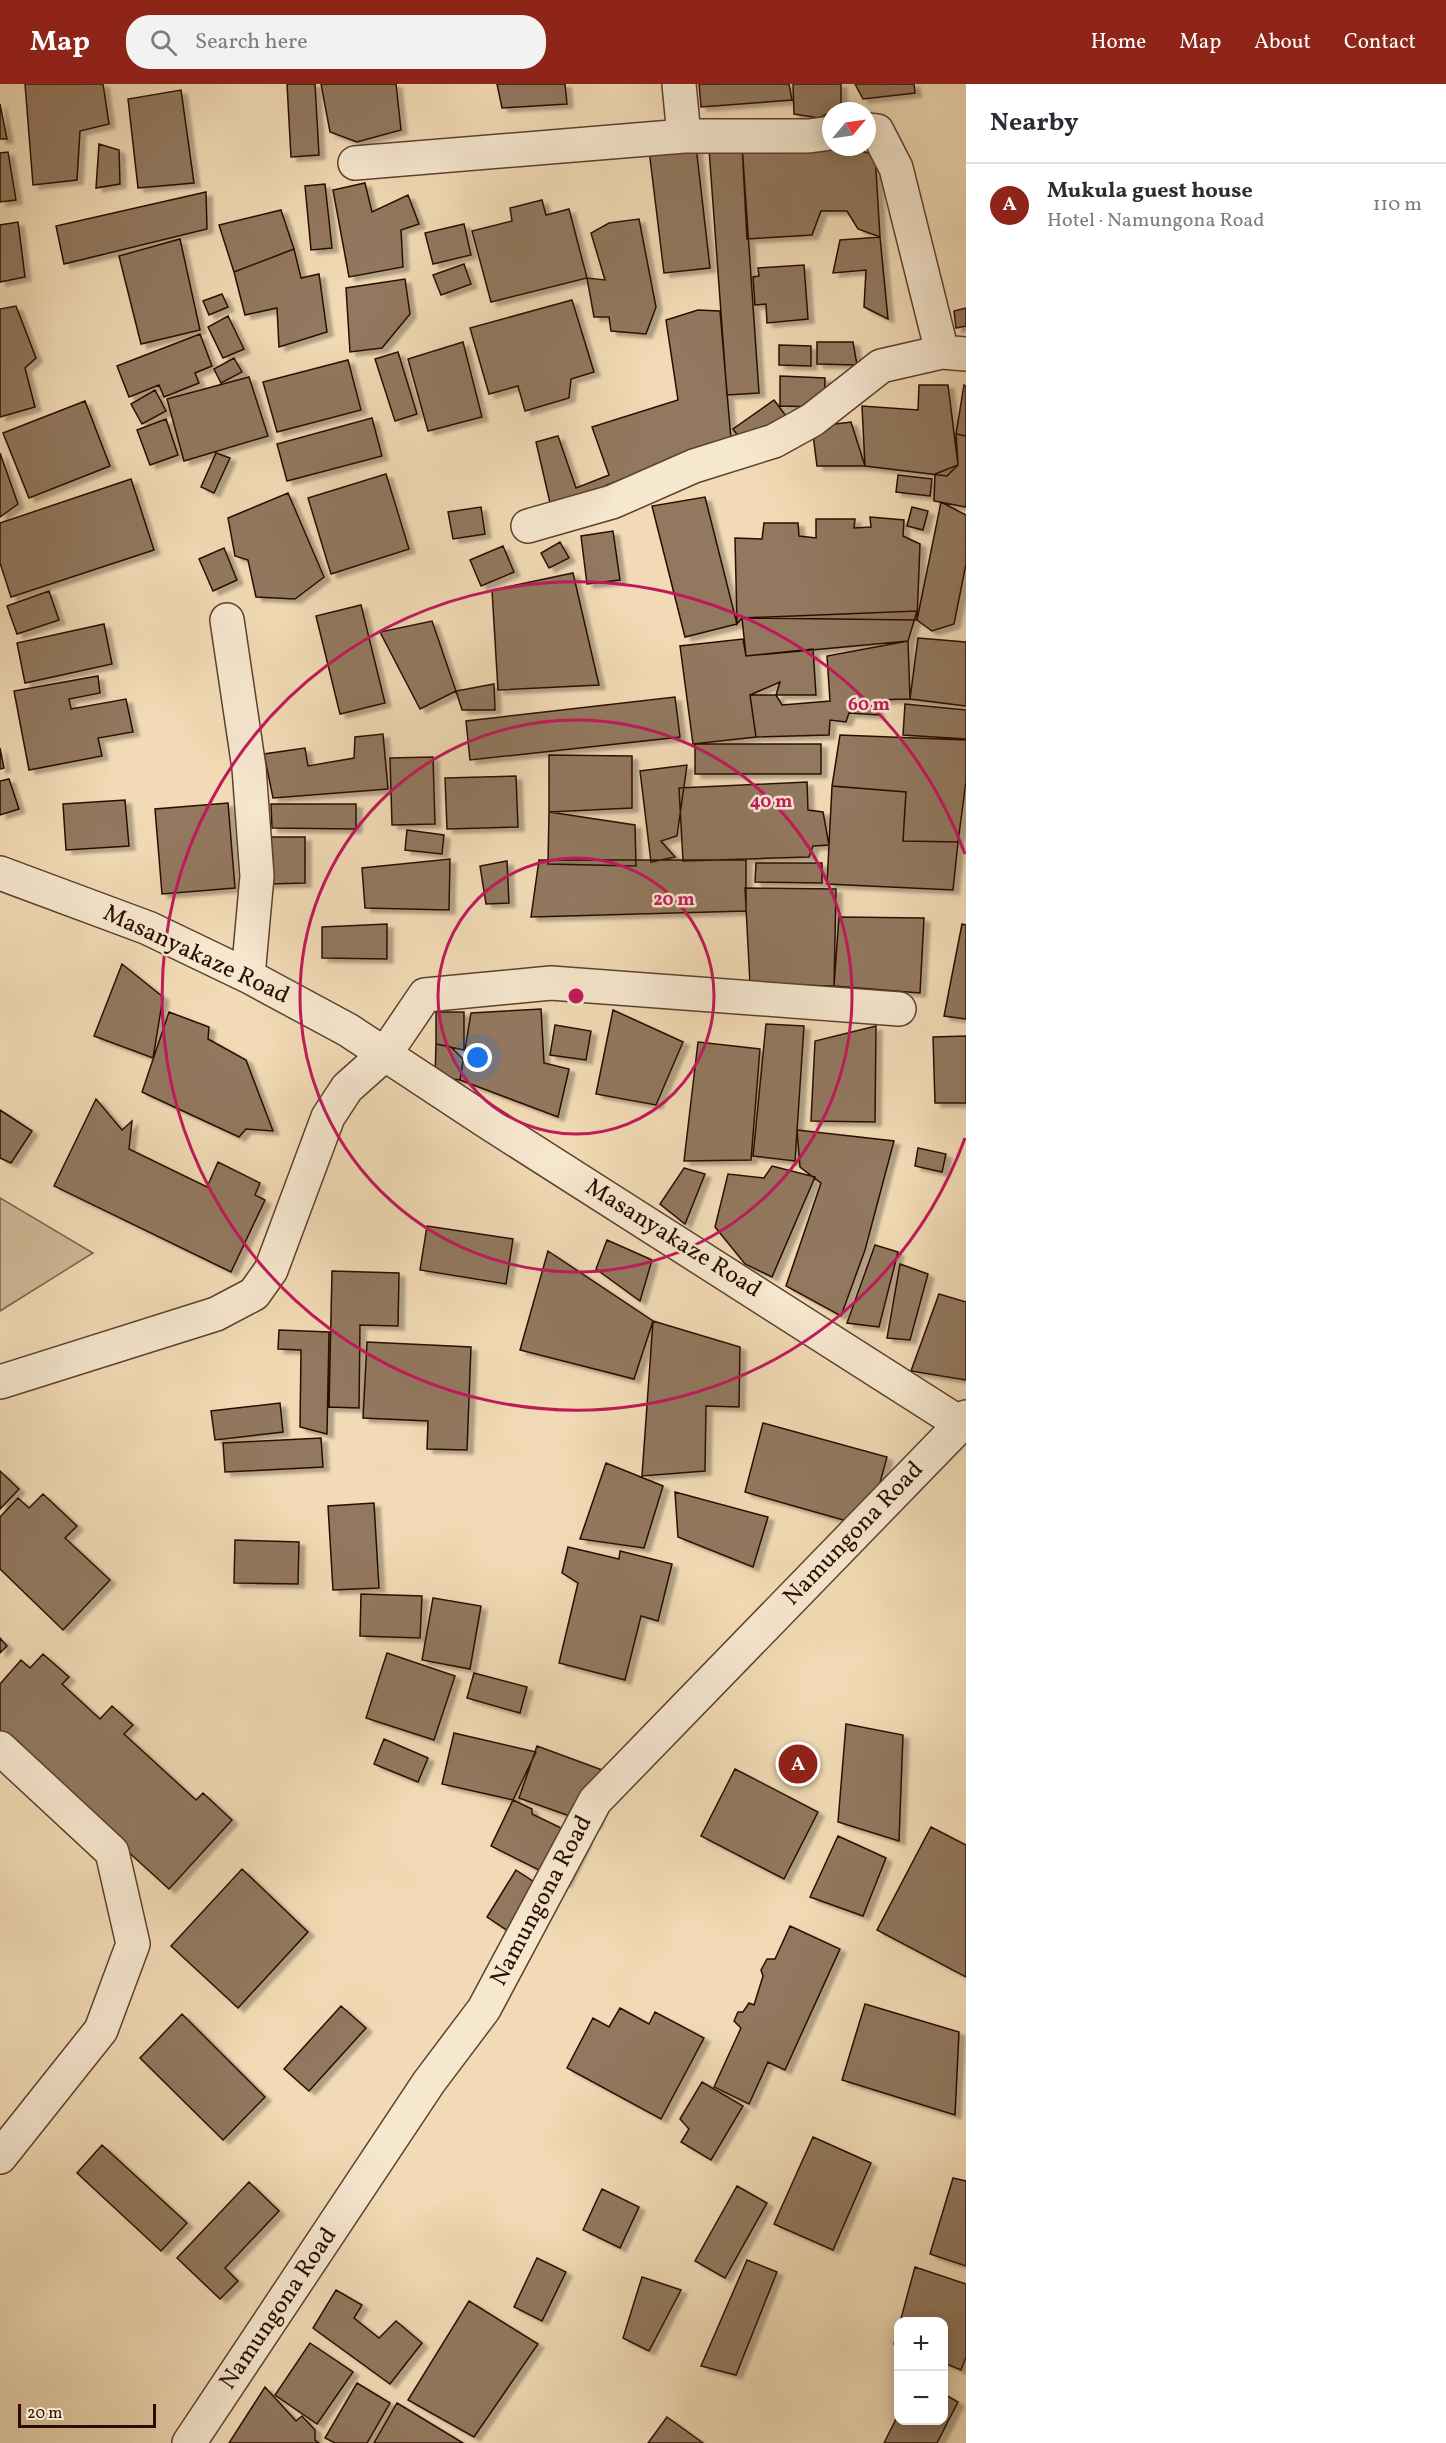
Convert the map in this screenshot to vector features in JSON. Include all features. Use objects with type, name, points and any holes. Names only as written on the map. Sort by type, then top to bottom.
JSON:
[{"type":"street","points":[[679,84],[684,136]]},
{"type":"street","points":[[528,526],[612,502],[694,466],[774,441],[812,420],[882,366],[954,353],[896,168],[876,131]]},
{"type":"street","points":[[355,163],[684,136],[822,134]]},
{"type":"street","points":[[227,620],[249,768],[257,876],[249,976]]},
{"type":"street","name":"Masanyakaze Road","points":[[0,873],[148,928],[249,976],[348,1030],[964,1422]]},
{"type":"street","points":[[0,1382],[216,1314],[254,1294],[271,1270],[328,1117],[347,1088],[385,1054],[425,995],[550,983],[899,1009]]},
{"type":"street","name":"Namungona Road","points":[[189,2443],[429,2082],[484,2009],[595,1801],[964,1422]]},
{"type":"street","points":[[0,1748],[112,1852],[133,1944],[101,2030],[0,2157]]},
{"type":"shaded area","points":[[0,1198],[93,1253],[0,1311]]},
{"type":"building","points":[[25,84],[103,84],[109,124],[80,131],[77,180],[33,185]]},
{"type":"building","points":[[287,84],[315,84],[319,155],[291,157]]},
{"type":"building","points":[[321,84],[396,84],[401,130],[357,142],[330,132]]},
{"type":"building","points":[[497,84],[565,84],[567,104],[502,108]]},
{"type":"building","points":[[699,84],[789,84],[792,100],[701,107]]},
{"type":"building","points":[[793,84],[841,84],[841,102],[822,102],[822,116],[794,114]]},
{"type":"building","points":[[855,84],[914,84],[915,93],[863,99]]},
{"type":"building","points":[[181,90],[194,183],[138,188],[128,99]]},
{"type":"building","points":[[0,104],[7,139],[0,139]]},
{"type":"building","points":[[99,144],[119,150],[120,184],[96,188]]},
{"type":"building","points":[[742,145],[759,393],[727,395],[709,149]]},
{"type":"building","points":[[742,145],[822,147],[822,156],[875,156],[880,237],[858,229],[847,211],[821,211],[812,235],[747,239]]},
{"type":"building","points":[[696,146],[710,268],[664,273],[649,150]]},
{"type":"building","points":[[8,152],[16,200],[0,202],[0,153]]},
{"type":"building","points":[[365,183],[372,212],[408,195],[419,224],[401,230],[403,267],[349,277],[333,190]]},
{"type":"building","points":[[325,184],[332,248],[311,250],[305,186]]},
{"type":"building","points":[[206,192],[207,229],[64,264],[56,226]]},
{"type":"building","points":[[542,200],[546,215],[569,209],[587,278],[491,302],[472,231],[512,221],[510,208]]},
{"type":"building","points":[[281,210],[294,249],[234,272],[219,225]]},
{"type":"building","points":[[639,219],[656,307],[646,334],[611,331],[609,317],[594,317],[587,278],[605,280],[591,233],[609,223]]},
{"type":"building","points":[[18,222],[25,277],[0,282],[0,225]]},
{"type":"building","points":[[464,224],[471,255],[433,264],[425,233]]},
{"type":"building","points":[[880,237],[888,319],[864,307],[866,270],[833,273],[840,240]]},
{"type":"building","points":[[180,239],[200,330],[141,344],[119,256]]},
{"type":"building","points":[[294,249],[301,278],[319,274],[327,332],[279,347],[277,308],[245,315],[234,272]]},
{"type":"building","points":[[464,264],[471,284],[441,295],[433,275]]},
{"type":"building","points":[[804,265],[808,319],[767,323],[766,304],[755,305],[753,277],[759,276],[758,268]]},
{"type":"building","points":[[405,279],[410,314],[382,348],[350,352],[346,288]]},
{"type":"building","points":[[222,294],[228,307],[209,315],[203,301]]},
{"type":"building","points":[[572,300],[594,372],[571,379],[569,398],[525,411],[518,386],[489,394],[470,328]]},
{"type":"building","points":[[16,306],[36,358],[25,368],[35,407],[0,417],[0,309]]},
{"type":"building","points":[[966,308],[966,326],[956,328],[954,311]]},
{"type":"building","points":[[698,310],[720,311],[731,439],[607,485],[594,494],[551,507],[536,442],[558,436],[576,488],[609,475],[592,427],[678,400],[666,320]]},
{"type":"building","points":[[228,316],[244,349],[223,358],[208,327]]},
{"type":"building","points":[[200,334],[212,366],[195,373],[199,383],[164,397],[159,385],[129,397],[117,366]]},
{"type":"building","points":[[463,342],[482,417],[428,431],[408,359]]},
{"type":"building","points":[[817,342],[853,342],[857,365],[817,364]]},
{"type":"building","points":[[779,345],[811,346],[811,366],[779,365]]},
{"type":"building","points":[[398,352],[417,414],[395,421],[375,359]]},
{"type":"building","points":[[234,358],[242,372],[221,383],[214,369]]},
{"type":"building","points":[[348,360],[361,410],[277,432],[263,382]]},
{"type":"building","points":[[780,376],[825,378],[824,407],[780,406]]},
{"type":"building","points":[[249,377],[268,436],[184,461],[167,399]]},
{"type":"building","points":[[919,385],[948,385],[958,465],[947,476],[865,466],[862,406],[918,410]]},
{"type":"building","points":[[964,385],[966,386],[966,436],[956,434]]},
{"type":"building","points":[[155,390],[166,411],[142,424],[131,404]]},
{"type":"building","points":[[774,400],[786,416],[745,446],[733,429]]},
{"type":"building","points":[[85,401],[110,466],[29,498],[3,433]]},
{"type":"building","points":[[372,418],[382,456],[287,481],[277,444]]},
{"type":"building","points":[[166,419],[178,455],[150,465],[137,430]]},
{"type":"building","points":[[851,422],[865,466],[817,466],[812,427]]},
{"type":"building","points":[[956,434],[966,436],[966,507],[934,501],[935,474],[958,465]]},
{"type":"building","points":[[0,453],[18,504],[0,517]]},
{"type":"building","points":[[216,453],[230,458],[214,493],[201,487]]},
{"type":"building","points":[[386,474],[409,549],[331,574],[308,498]]},
{"type":"building","points":[[898,475],[932,479],[930,496],[896,492]]},
{"type":"building","points":[[131,479],[154,550],[11,597],[0,563],[0,523]]},
{"type":"building","points":[[288,493],[324,577],[295,599],[256,597],[248,560],[235,556],[228,518]]},
{"type":"building","points":[[705,497],[737,624],[685,637],[652,506]]},
{"type":"building","points":[[941,502],[966,515],[966,564],[954,624],[932,631],[917,620]]},
{"type":"building","points":[[481,507],[485,534],[453,539],[448,512]]},
{"type":"building","points":[[912,507],[928,511],[923,530],[907,526]]},
{"type":"building","points":[[870,517],[904,520],[903,536],[920,544],[917,620],[742,618],[737,624],[735,538],[762,539],[764,523],[798,523],[799,536],[816,538],[816,519],[855,519],[854,528],[871,527]]},
{"type":"building","points":[[613,531],[620,580],[587,584],[581,536]]},
{"type":"building","points":[[560,542],[569,558],[549,568],[541,553]]},
{"type":"building","points":[[503,546],[514,572],[481,586],[470,560]]},
{"type":"building","points":[[224,548],[237,580],[213,591],[199,559]]},
{"type":"building","points":[[573,573],[599,685],[498,690],[492,590]]},
{"type":"building","points":[[49,591],[59,620],[17,634],[7,606]]},
{"type":"building","points":[[361,605],[385,703],[340,714],[316,616]]},
{"type":"building","points":[[917,611],[908,641],[746,656],[742,618]]},
{"type":"building","points":[[432,621],[456,691],[420,709],[380,632]]},
{"type":"building","points":[[104,624],[112,664],[25,683],[17,643]]},
{"type":"building","points":[[918,638],[966,642],[966,706],[910,699]]},
{"type":"building","points":[[743,639],[746,656],[813,649],[816,695],[776,695],[780,682],[750,695],[756,737],[693,744],[680,646]]},
{"type":"building","points":[[908,641],[910,699],[873,700],[879,715],[849,713],[846,722],[830,720],[829,735],[756,737],[750,695],[776,695],[782,705],[830,701],[827,656]]},
{"type":"building","points":[[98,676],[100,693],[69,699],[71,709],[126,699],[133,732],[98,738],[102,756],[29,770],[14,691]]},
{"type":"building","points":[[494,684],[495,710],[462,710],[456,691]]},
{"type":"building","points":[[675,697],[680,737],[470,760],[466,721]]},
{"type":"building","points":[[905,704],[966,710],[966,739],[903,735]]},
{"type":"building","points":[[383,734],[388,789],[273,798],[264,754],[305,748],[308,766],[354,758],[355,737]]},
{"type":"building","points":[[840,735],[966,740],[966,781],[958,842],[903,841],[906,792],[832,786]]},
{"type":"building","points":[[695,744],[821,744],[821,774],[695,774]]},
{"type":"building","points":[[0,748],[4,768],[0,769]]},
{"type":"building","points":[[549,755],[632,756],[632,808],[549,812]]},
{"type":"building","points":[[433,757],[435,824],[392,825],[390,758]]},
{"type":"building","points":[[687,765],[677,836],[661,841],[675,857],[651,862],[640,771]]},
{"type":"building","points":[[516,776],[518,827],[447,829],[445,778]]},
{"type":"building","points":[[9,779],[19,809],[0,815],[0,781]]},
{"type":"building","points":[[807,782],[808,810],[823,812],[829,845],[813,846],[809,857],[683,861],[679,788]]},
{"type":"building","points":[[832,786],[906,792],[903,841],[958,842],[953,890],[827,884]]},
{"type":"building","points":[[125,800],[129,846],[66,850],[63,804]]},
{"type":"building","points":[[228,803],[235,888],[162,894],[155,809]]},
{"type":"building","points":[[271,804],[356,804],[356,829],[272,828]]},
{"type":"building","points":[[549,812],[635,825],[636,866],[548,864]]},
{"type":"building","points":[[407,830],[444,835],[442,854],[405,850]]},
{"type":"building","points":[[267,837],[305,837],[305,883],[268,884]]},
{"type":"building","points":[[450,859],[449,910],[365,908],[362,868]]},
{"type":"building","points":[[539,860],[746,860],[746,911],[531,917]]},
{"type":"building","points":[[507,861],[509,903],[486,904],[480,866]]},
{"type":"building","points":[[756,863],[822,863],[822,883],[755,882]]},
{"type":"building","points":[[745,888],[836,889],[834,986],[750,984]]},
{"type":"building","points":[[839,917],[924,918],[920,993],[834,986]]},
{"type":"building","points":[[387,924],[387,959],[322,958],[322,927]]},
{"type":"building","points":[[962,924],[966,925],[966,1019],[944,1016]]},
{"type":"building","points":[[122,964],[163,997],[153,1058],[94,1036]]},
{"type":"building","points":[[541,1009],[544,1063],[569,1069],[558,1117],[460,1080],[471,1013]]},
{"type":"building","points":[[613,1010],[683,1042],[656,1105],[596,1094]]},
{"type":"building","points":[[169,1012],[209,1027],[208,1039],[246,1060],[273,1131],[246,1129],[239,1137],[142,1092]]},
{"type":"building","points":[[436,1012],[464,1012],[464,1050],[436,1044]]},
{"type":"building","points":[[766,1024],[804,1026],[795,1161],[753,1156]]},
{"type":"building","points":[[555,1025],[591,1031],[586,1060],[550,1055]]},
{"type":"building","points":[[876,1026],[875,1122],[811,1121],[815,1041]]},
{"type":"building","points":[[966,1036],[966,1103],[935,1103],[933,1037]]},
{"type":"building","points":[[698,1042],[760,1049],[751,1160],[684,1161]]},
{"type":"building","points":[[436,1044],[451,1047],[463,1059],[460,1080],[435,1077]]},
{"type":"building","points":[[96,1099],[122,1130],[132,1121],[129,1149],[207,1187],[218,1162],[260,1183],[255,1195],[265,1200],[231,1272],[54,1186]]},
{"type":"building","points":[[0,1110],[32,1131],[11,1163],[0,1158]]},
{"type":"building","points":[[797,1130],[894,1141],[865,1250],[841,1316],[786,1286],[821,1183],[800,1167]]},
{"type":"building","points":[[918,1148],[946,1154],[942,1172],[915,1166]]},
{"type":"building","points":[[772,1166],[815,1177],[772,1277],[745,1264],[715,1227],[728,1174],[764,1178]]},
{"type":"building","points":[[684,1168],[705,1174],[685,1224],[660,1204]]},
{"type":"building","points":[[427,1226],[513,1239],[506,1284],[420,1270]]},
{"type":"building","points":[[607,1240],[652,1260],[640,1301],[596,1269]]},
{"type":"building","points":[[875,1245],[898,1252],[879,1327],[847,1323]]},
{"type":"building","points":[[548,1251],[653,1321],[634,1379],[520,1350]]},
{"type":"building","points":[[900,1264],[928,1274],[910,1340],[887,1338]]},
{"type":"building","points":[[332,1271],[399,1273],[398,1326],[360,1325],[359,1408],[329,1407]]},
{"type":"building","points":[[939,1294],[966,1302],[966,1380],[911,1371]]},
{"type":"building","points":[[653,1321],[740,1347],[739,1407],[706,1406],[705,1471],[642,1476]]},
{"type":"building","points":[[279,1330],[329,1332],[327,1434],[300,1427],[301,1350],[278,1349]]},
{"type":"building","points":[[367,1342],[471,1347],[467,1450],[427,1449],[428,1421],[363,1418]]},
{"type":"building","points":[[280,1403],[283,1432],[215,1440],[211,1411]]},
{"type":"building","points":[[763,1423],[887,1457],[868,1527],[745,1492]]},
{"type":"building","points":[[321,1438],[323,1467],[225,1472],[223,1443]]},
{"type":"building","points":[[606,1463],[663,1486],[644,1548],[580,1539]]},
{"type":"building","points":[[0,1471],[19,1489],[0,1509]]},
{"type":"building","points":[[675,1492],[768,1517],[753,1567],[678,1537]]},
{"type":"building","points":[[43,1494],[77,1526],[65,1538],[110,1580],[63,1630],[0,1569],[0,1517],[18,1498],[29,1508]]},
{"type":"building","points":[[374,1503],[379,1588],[333,1590],[328,1506]]},
{"type":"building","points":[[235,1540],[299,1542],[298,1584],[234,1583]]},
{"type":"building","points":[[568,1547],[619,1559],[620,1551],[672,1564],[658,1621],[641,1616],[625,1680],[559,1663],[578,1583],[562,1573]]},
{"type":"building","points":[[361,1594],[422,1596],[420,1638],[360,1636]]},
{"type":"building","points":[[433,1598],[481,1606],[470,1669],[422,1660]]},
{"type":"building","points":[[0,1638],[7,1646],[0,1653]]},
{"type":"building","points":[[387,1653],[455,1676],[434,1740],[366,1718]]},
{"type":"building","points":[[43,1654],[69,1677],[62,1684],[100,1719],[112,1706],[133,1725],[124,1734],[196,1800],[203,1793],[232,1820],[169,1889],[0,1735],[0,1684],[21,1660],[30,1668]]},
{"type":"building","points":[[474,1673],[527,1687],[520,1713],[467,1698]]},
{"type":"building","points":[[846,1724],[903,1735],[899,1841],[838,1822]]},
{"type":"building","points":[[454,1733],[536,1752],[513,1800],[442,1784]]},
{"type":"building","points":[[384,1739],[428,1758],[418,1782],[374,1764]]},
{"type":"building","points":[[537,1746],[613,1774],[595,1825],[519,1798]]},
{"type":"building","points":[[735,1769],[818,1812],[784,1879],[701,1836]]},
{"type":"building","points":[[513,1800],[532,1809],[532,1814],[586,1840],[565,1883],[491,1846]]},
{"type":"building","points":[[931,1827],[966,1845],[966,1977],[877,1930]]},
{"type":"building","points":[[838,1836],[886,1858],[863,1916],[810,1897]]},
{"type":"building","points":[[242,1869],[308,1932],[238,2008],[171,1946]]},
{"type":"building","points":[[516,1870],[552,1894],[523,1941],[487,1917]]},
{"type":"building","points":[[790,1926],[840,1949],[785,2070],[768,2062],[749,2104],[714,2087],[741,2028],[734,2021],[738,2012],[743,2012],[749,2003],[754,2005],[763,1976],[761,1970],[767,1959],[775,1959]]},
{"type":"building","points":[[865,2004],[959,2032],[955,2115],[842,2080]]},
{"type":"building","points":[[341,2006],[366,2028],[309,2091],[284,2069]]},
{"type":"building","points":[[620,2008],[649,2024],[655,2012],[704,2038],[661,2119],[567,2068],[593,2018],[609,2027]]},
{"type":"building","points":[[182,2014],[265,2097],[223,2140],[140,2058]]},
{"type":"building","points":[[702,2082],[743,2106],[711,2160],[681,2142],[689,2129],[680,2119]]},
{"type":"building","points":[[813,2137],[871,2163],[833,2250],[774,2224]]},
{"type":"building","points":[[102,2145],[187,2223],[161,2251],[77,2173]]},
{"type":"building","points":[[953,2178],[966,2181],[966,2266],[930,2254]]},
{"type":"building","points":[[249,2182],[279,2211],[225,2268],[238,2281],[220,2299],[177,2258]]},
{"type":"building","points":[[737,2186],[767,2203],[725,2278],[695,2261]]},
{"type":"building","points":[[602,2189],[639,2207],[620,2248],[583,2230]]},
{"type":"building","points":[[537,2258],[566,2272],[542,2321],[514,2307]]},
{"type":"building","points":[[747,2260],[777,2272],[736,2375],[701,2366]]},
{"type":"building","points":[[915,2267],[966,2284],[966,2357],[961,2370],[948,2365],[948,2317],[901,2317]]},
{"type":"building","points":[[642,2277],[681,2290],[649,2351],[623,2338]]},
{"type":"building","points":[[336,2290],[362,2305],[354,2318],[379,2338],[396,2321],[422,2343],[390,2384],[313,2328]]},
{"type":"building","points":[[469,2301],[538,2344],[474,2437],[408,2400]]},
{"type":"building","points":[[310,2343],[353,2372],[317,2424],[275,2395]]},
{"type":"building","points":[[357,2383],[390,2403],[367,2443],[335,2443],[325,2438]]},
{"type":"building","points":[[265,2387],[296,2421],[302,2416],[315,2430],[315,2440],[319,2443],[229,2443]]},
{"type":"building","points":[[948,2396],[958,2402],[948,2422]]},
{"type":"building","points":[[397,2403],[463,2443],[374,2443]]},
{"type":"building","points":[[667,2417],[703,2443],[648,2443]]},
{"type":"building","points":[[894,2423],[894,2425],[946,2425],[937,2443],[884,2443]]},
{"type":"place","name":"Mukula guest house","points":[[798,1764]]}]
